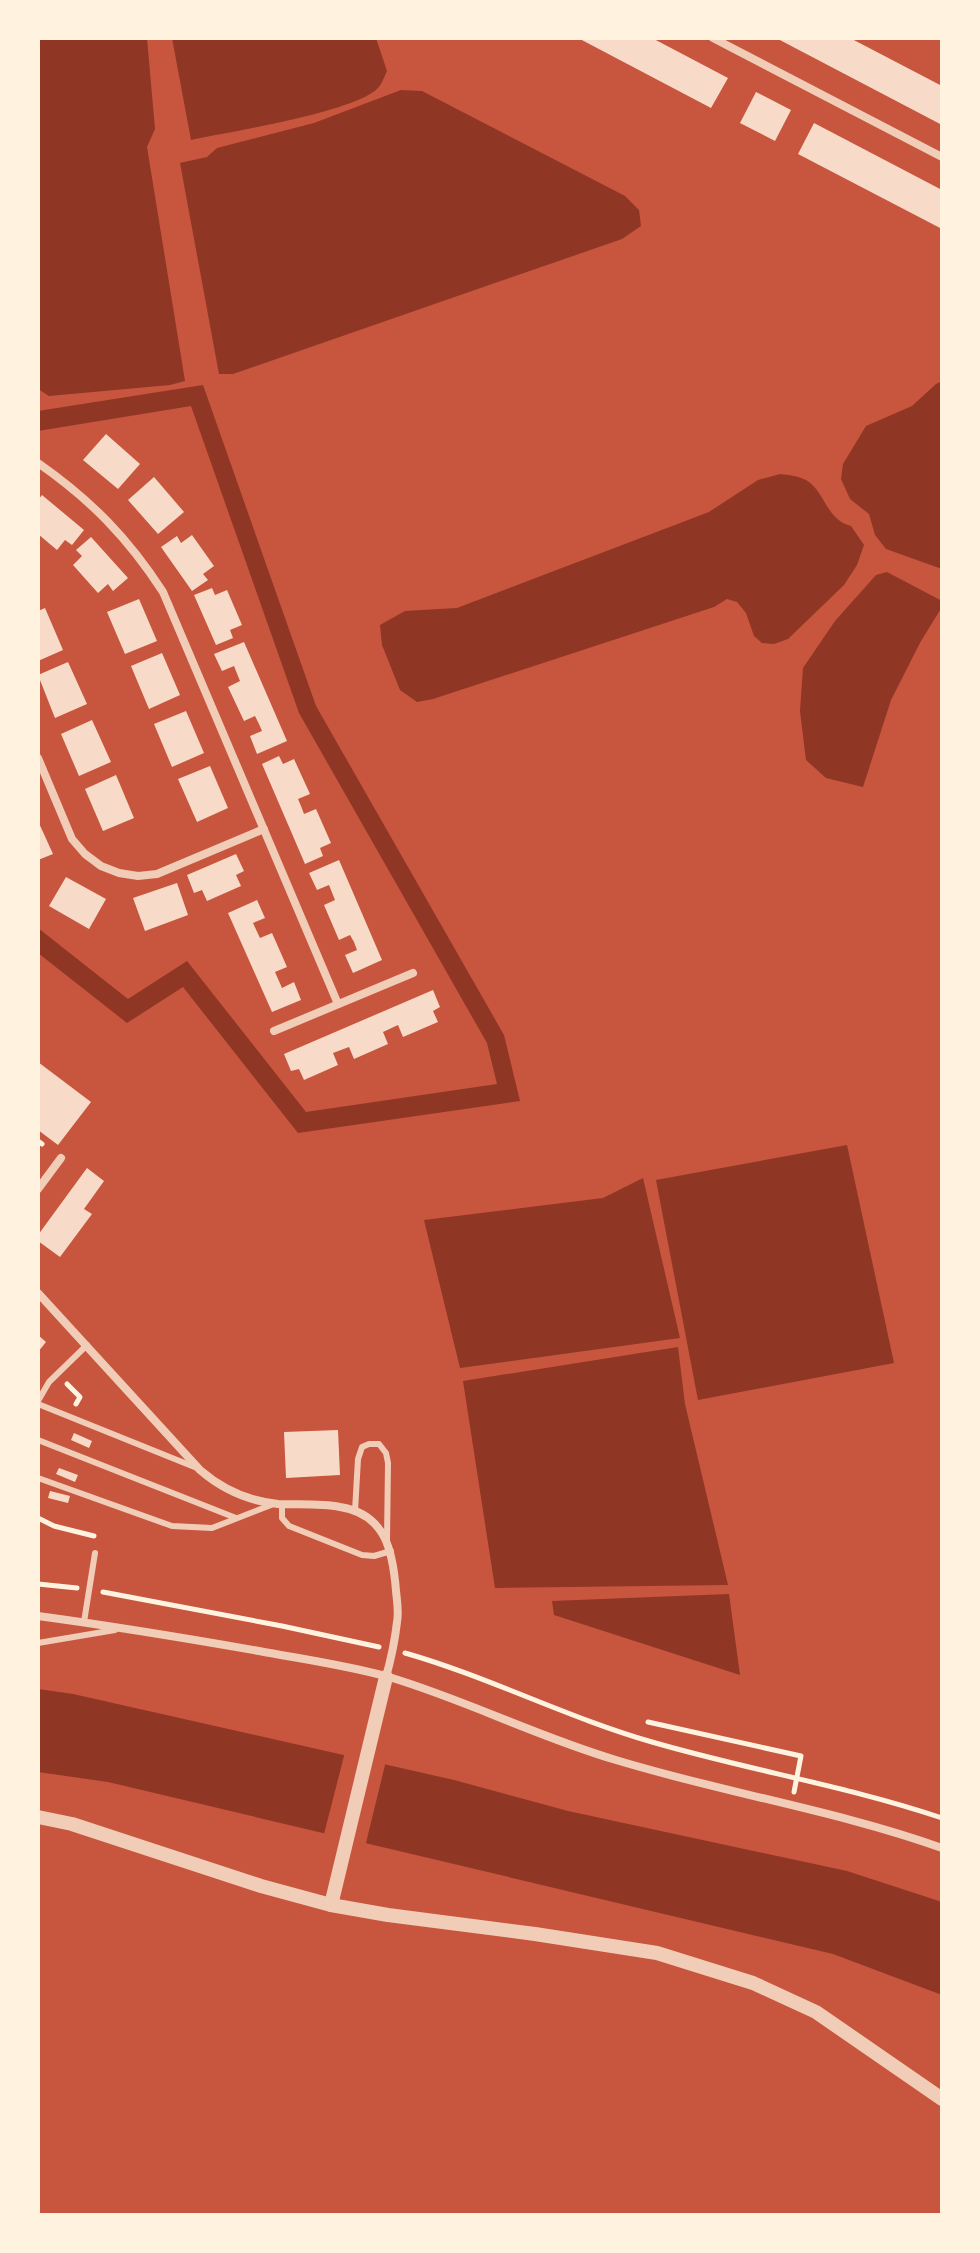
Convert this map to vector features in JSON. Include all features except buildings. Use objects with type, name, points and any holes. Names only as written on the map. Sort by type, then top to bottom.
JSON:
[{"type":"street","points":[[713,38],[942,157]]},
{"type":"street","points":[[38,463],[66,483],[120,533],[163,592],[338,1004]]},
{"type":"street","points":[[38,758],[72,839],[101,866],[119,873],[138,876],[157,874],[264,829]]},
{"type":"street","points":[[274,1031],[413,973]]},
{"type":"street","points":[[38,1189],[61,1158]]},
{"type":"street","points":[[38,1293],[200,1470],[230,1492],[278,1504],[339,1506],[355,1511],[374,1524],[387,1540],[393,1559],[398,1619],[331,1905]]},
{"type":"street","points":[[38,1616],[332,1664],[386,1677],[436,1692],[616,1761],[848,1818],[942,1848]]},
{"type":"street","points":[[38,1817],[72,1824],[261,1886],[331,1905],[657,1953],[753,1983],[816,2012],[942,2099]]},
{"type":"lane","points":[[87,1345],[49,1382],[38,1403],[200,1470]]},
{"type":"lane","points":[[38,1440],[236,1518]]},
{"type":"lane","points":[[355,1511],[358,1459],[362,1447],[379,1444],[386,1453],[388,1463],[387,1540]]},
{"type":"lane","points":[[38,1478],[172,1526],[212,1528],[278,1504],[285,1522],[295,1528],[362,1555],[374,1556],[391,1551]]},
{"type":"lane","points":[[84,1622],[95,1553]]},
{"type":"lane","points":[[38,1643],[123,1628]]},
{"type":"path","points":[[63,1380],[80,1397],[78,1400]]},
{"type":"path","points":[[38,1518],[54,1526],[98,1537],[95,1553]]},
{"type":"path","points":[[38,1584],[66,1587]]},
{"type":"path","points":[[110,1593],[391,1649],[652,1742],[905,1805],[942,1818]]},
{"type":"path","points":[[648,1722],[801,1756],[794,1793]]},
{"type":"shaded area","points":[[38,38],[147,38],[155,129],[147,147],[185,381],[49,396],[38,389]]},
{"type":"shaded area","points":[[172,38],[376,38],[387,71],[378,88],[344,105],[290,120],[191,140]]},
{"type":"shaded area","points":[[401,90],[422,91],[625,196],[639,210],[641,226],[622,239],[233,374],[219,374],[180,163],[207,157],[217,148],[314,123]]},
{"type":"shaded area","points":[[942,381],[942,569],[886,549],[875,535],[869,514],[850,499],[841,479],[843,464],[866,426],[912,406]]},
{"type":"shaded area","points":[[203,385],[316,706],[504,1035],[520,1101],[298,1133],[183,987],[127,1023],[38,953],[38,928],[128,999],[187,961],[306,1112],[497,1084],[487,1043],[299,713],[191,406],[38,431],[38,411]]},
{"type":"shaded area","points":[[780,474],[806,480],[812,485],[836,518],[851,526],[864,545],[857,565],[844,585],[788,639],[774,644],[762,643],[754,636],[746,613],[737,602],[727,599],[714,607],[433,699],[417,702],[400,690],[382,645],[380,625],[405,611],[457,608],[709,512],[758,480]]},
{"type":"shaded area","points":[[887,572],[942,601],[942,607],[891,700],[863,787],[826,778],[806,760],[800,711],[803,668],[835,621],[876,575]]},
{"type":"shaded area","points":[[847,1145],[894,1363],[698,1400],[656,1180]]},
{"type":"shaded area","points":[[643,1178],[680,1338],[460,1368],[424,1220],[603,1198]]},
{"type":"shaded area","points":[[678,1347],[685,1404],[728,1585],[495,1588],[463,1381]]},
{"type":"shaded area","points":[[729,1594],[740,1675],[554,1615],[552,1601]]},
{"type":"shaded area","points":[[38,1689],[73,1694],[454,1780],[568,1811],[847,1871],[942,1902],[942,1995],[833,1954],[108,1782],[38,1772]]},
{"type":"pier","points":[[345,1752],[386,1761],[365,1847],[323,1838]]}]
